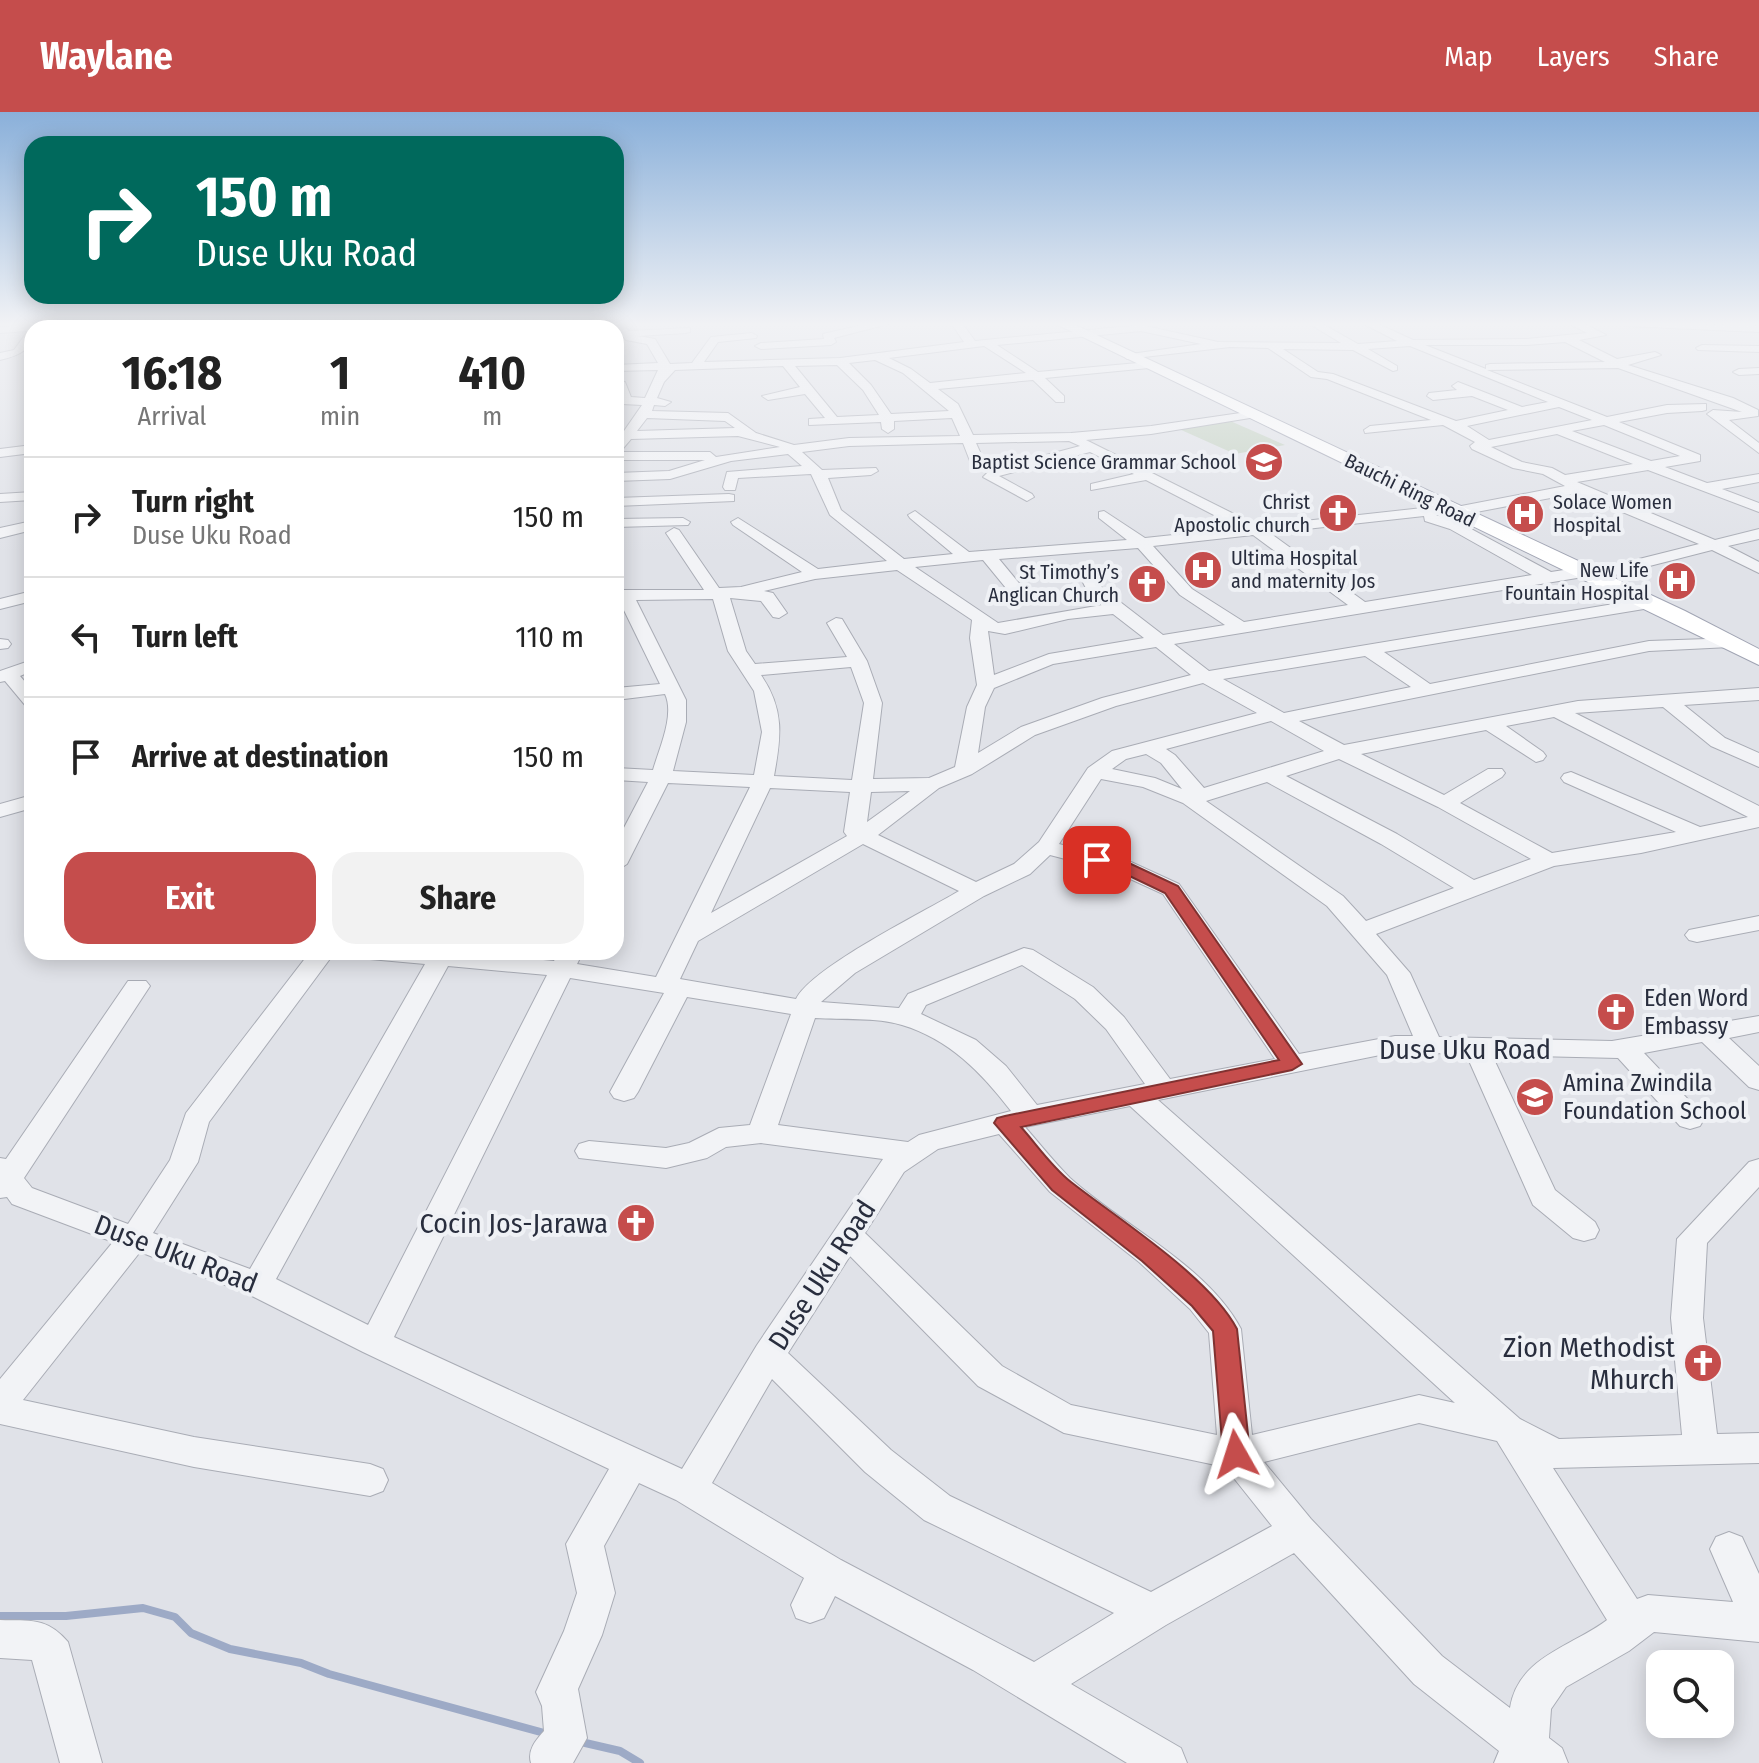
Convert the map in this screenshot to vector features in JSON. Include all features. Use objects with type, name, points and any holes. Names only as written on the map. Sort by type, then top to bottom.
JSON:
[{"type":"main road","name":"Bauchi Ring Road","points":[[1220,400],[1757,656]]},
{"type":"street","points":[[626,400],[647,408],[728,417],[750,433]]},
{"type":"street","points":[[624,433],[647,408],[649,400]]},
{"type":"street","points":[[815,400],[834,421]]},
{"type":"street","points":[[875,400],[887,417],[891,440]]},
{"type":"street","points":[[946,400],[954,407],[977,461]]},
{"type":"street","points":[[1392,400],[1452,423],[1487,444]]},
{"type":"street","points":[[1493,400],[1521,411]]},
{"type":"street","points":[[1552,400],[1695,458],[1563,480]]},
{"type":"street","points":[[1692,400],[1718,416],[1759,449]]},
{"type":"street","points":[[1718,416],[1737,417],[1754,413],[1726,400]]},
{"type":"street","points":[[1370,430],[1452,423],[1559,403]]},
{"type":"street","points":[[624,409],[712,404]]},
{"type":"street","points":[[1702,407],[1667,409],[1477,446],[1518,465],[1547,471],[1578,488],[1711,544],[1759,568]]},
{"type":"street","points":[[814,422],[956,414]]},
{"type":"street","points":[[624,456],[729,457],[891,440],[1071,437],[1151,430],[1250,414]]},
{"type":"street","points":[[1560,431],[1759,508]]},
{"type":"street","points":[[624,435],[750,433],[785,444],[817,472],[835,512],[901,565],[980,621],[1005,629],[1068,614],[1117,608]]},
{"type":"street","points":[[1071,437],[1257,531],[1361,607]]},
{"type":"street","points":[[1027,497],[990,477],[995,473],[1093,447]]},
{"type":"street","points":[[1,451],[24,450]]},
{"type":"street","points":[[624,477],[670,475],[729,457]]},
{"type":"street","points":[[624,501],[730,492],[732,475],[739,474],[871,471]]},
{"type":"street","points":[[1096,487],[1146,476]]},
{"type":"street","points":[[1707,487],[1759,478]]},
{"type":"street","points":[[624,595],[725,593],[815,574],[1452,511],[1578,488]]},
{"type":"street","points":[[0,498],[24,496]]},
{"type":"street","points":[[915,515],[966,557]]},
{"type":"street","points":[[1104,515],[1142,543],[1186,592],[1240,627]]},
{"type":"street","points":[[1398,515],[1485,526]]},
{"type":"street","points":[[1430,518],[1455,526],[1554,577]]},
{"type":"street","points":[[738,522],[815,574]]},
{"type":"street","points":[[624,524],[679,527],[725,593],[737,651],[763,691],[772,732],[763,782],[689,936],[673,986],[624,1092]]},
{"type":"street","points":[[0,533],[24,527]]},
{"type":"street","points":[[986,685],[1049,659],[1361,607],[1587,574],[1759,534]]},
{"type":"street","points":[[1512,539],[1554,577]]},
{"type":"street","points":[[987,555],[1025,600]]},
{"type":"street","points":[[1086,573],[1095,591],[1205,677],[1549,860]]},
{"type":"street","points":[[773,583],[794,596]]},
{"type":"street","points":[[725,593],[767,597],[779,613]]},
{"type":"street","points":[[0,604],[24,598]]},
{"type":"street","points":[[624,601],[677,700],[676,722],[661,777],[624,849]]},
{"type":"street","points":[[689,936],[862,836],[932,784],[965,770],[1028,731],[1109,702],[1205,677],[1650,603]]},
{"type":"street","points":[[965,770],[976,707],[986,685],[979,638],[980,621]]},
{"type":"street","points":[[836,623],[858,661],[873,703],[855,832],[976,891]]},
{"type":"street","points":[[761,1133],[810,996],[846,968],[976,891],[1022,869],[1045,847],[1095,772],[1119,755],[1276,717],[1649,646],[1730,642]]},
{"type":"street","points":[[1369,650],[1426,689]]},
{"type":"street","points":[[751,670],[858,661]]},
{"type":"street","points":[[24,668],[4,676],[24,694]]},
{"type":"street","points":[[624,693],[671,688]]},
{"type":"street","points":[[1095,772],[1148,782],[1195,797],[1341,752],[1556,711],[1665,699],[1759,694]]},
{"type":"street","points":[[1665,699],[1718,742],[1759,761]]},
{"type":"street","points":[[1556,711],[1759,814]]},
{"type":"street","points":[[1490,724],[1536,756]]},
{"type":"street","points":[[1149,747],[1168,759],[1195,797],[1335,901],[1364,930],[1398,973],[1430,1045]]},
{"type":"street","points":[[1445,803],[1495,773]]},
{"type":"street","points":[[1268,774],[1389,839],[1474,890]]},
{"type":"street","points":[[624,775],[862,786],[932,784]]},
{"type":"street","points":[[1571,778],[1698,834]]},
{"type":"street","points":[[0,811],[24,804]]},
{"type":"street","points":[[1364,930],[1549,860],[1759,821]]},
{"type":"street","points":[[1045,847],[1123,867],[1171,889],[1292,1064]]},
{"type":"street","points":[[1697,935],[1759,923]]},
{"type":"street","points":[[906,1017],[917,1000],[1024,955],[1084,993],[1115,1023],[1150,1093],[1508,1429],[1632,1625]]},
{"type":"street","points":[[309,960],[196,1120],[184,1162],[135,1237],[0,1407],[194,1452],[370,1480]]},
{"type":"street","points":[[257,1284],[439,960]]},
{"type":"street","points":[[545,960],[566,961],[673,986],[806,1009],[906,1017],[967,1046],[996,1072],[1018,1120],[1060,1185],[1150,1254],[1201,1300],[1225,1329],[1236,1454],[1298,1531],[1428,1670],[1529,1758]]},
{"type":"street","points":[[375,1343],[566,961]]},
{"type":"street","points":[[3,1179],[137,986]]},
{"type":"street","name":"Duse Uku Road","points":[[3,1179],[22,1196],[257,1284],[375,1343],[689,1489],[769,1355],[894,1165],[910,1152],[955,1134],[1395,1044],[1624,1048],[1759,1024]]},
{"type":"street","points":[[1709,1034],[1759,1081]]},
{"type":"street","points":[[1475,1046],[1543,1197],[1584,1230]]},
{"type":"street","points":[[1624,1048],[1690,1119]]},
{"type":"street","points":[[589,1151],[666,1158],[697,1151],[719,1138],[761,1133],[910,1152]]},
{"type":"street","points":[[1701,1450],[1687,1318],[1692,1239],[1759,1169]]},
{"type":"street","points":[[848,1235],[990,1376],[1064,1418],[1236,1454],[1419,1409],[1508,1429],[1555,1454],[1759,1448]]},
{"type":"street","points":[[769,1355],[878,1461],[937,1508],[1152,1612]]},
{"type":"street","points":[[552,1763],[550,1756],[566,1738],[561,1698],[556,1692],[582,1635],[596,1593],[585,1544],[632,1462]]},
{"type":"street","points":[[689,1489],[819,1588],[1034,1684],[1166,1763]]},
{"type":"street","points":[[1034,1684],[1152,1612],[1298,1531]]},
{"type":"street","points":[[1529,1758],[1531,1703],[1552,1673],[1615,1638],[1648,1613],[1759,1620],[1729,1549]]},
{"type":"street","points":[[0,1639],[42,1641],[54,1656],[57,1681],[81,1763]]},
{"type":"green space","points":[[1228,420],[1285,445],[1235,454],[1179,429]]},
{"type":"waterway","points":[[0,1616],[66,1616],[143,1608],[175,1617],[191,1633],[230,1649],[301,1663],[329,1674],[548,1734]]},
{"type":"waterway","points":[[581,1742],[620,1751],[640,1763]]},
{"type":"place","name":"Baptist Science Grammar School","points":[[1264,462]]},
{"type":"place","name":"Christ Apostolic church","points":[[1338,513]]},
{"type":"place","name":"Solace Women Hospital","points":[[1525,514]]},
{"type":"place","name":"Ultima Hospital and maternity Jos","points":[[1203,570]]},
{"type":"place","name":"New Life Fountain Hospital","points":[[1677,581]]},
{"type":"place","name":"St Timothy’s Anglican Church","points":[[1147,584]]},
{"type":"place","name":"Eden Word Embassy","points":[[1616,1012]]},
{"type":"place","name":"Amina Zwindila Foundation School","points":[[1535,1097]]},
{"type":"place","name":"Cocin Jos-Jarawa","points":[[636,1223]]},
{"type":"place","name":"Zion Methodist Mhurch","points":[[1703,1363]]},
{"type":"route","points":[[1097,860],[1123,867],[1171,889],[1292,1064],[1005,1123],[1060,1185],[1150,1254],[1201,1300],[1225,1329],[1236,1454]]}]
